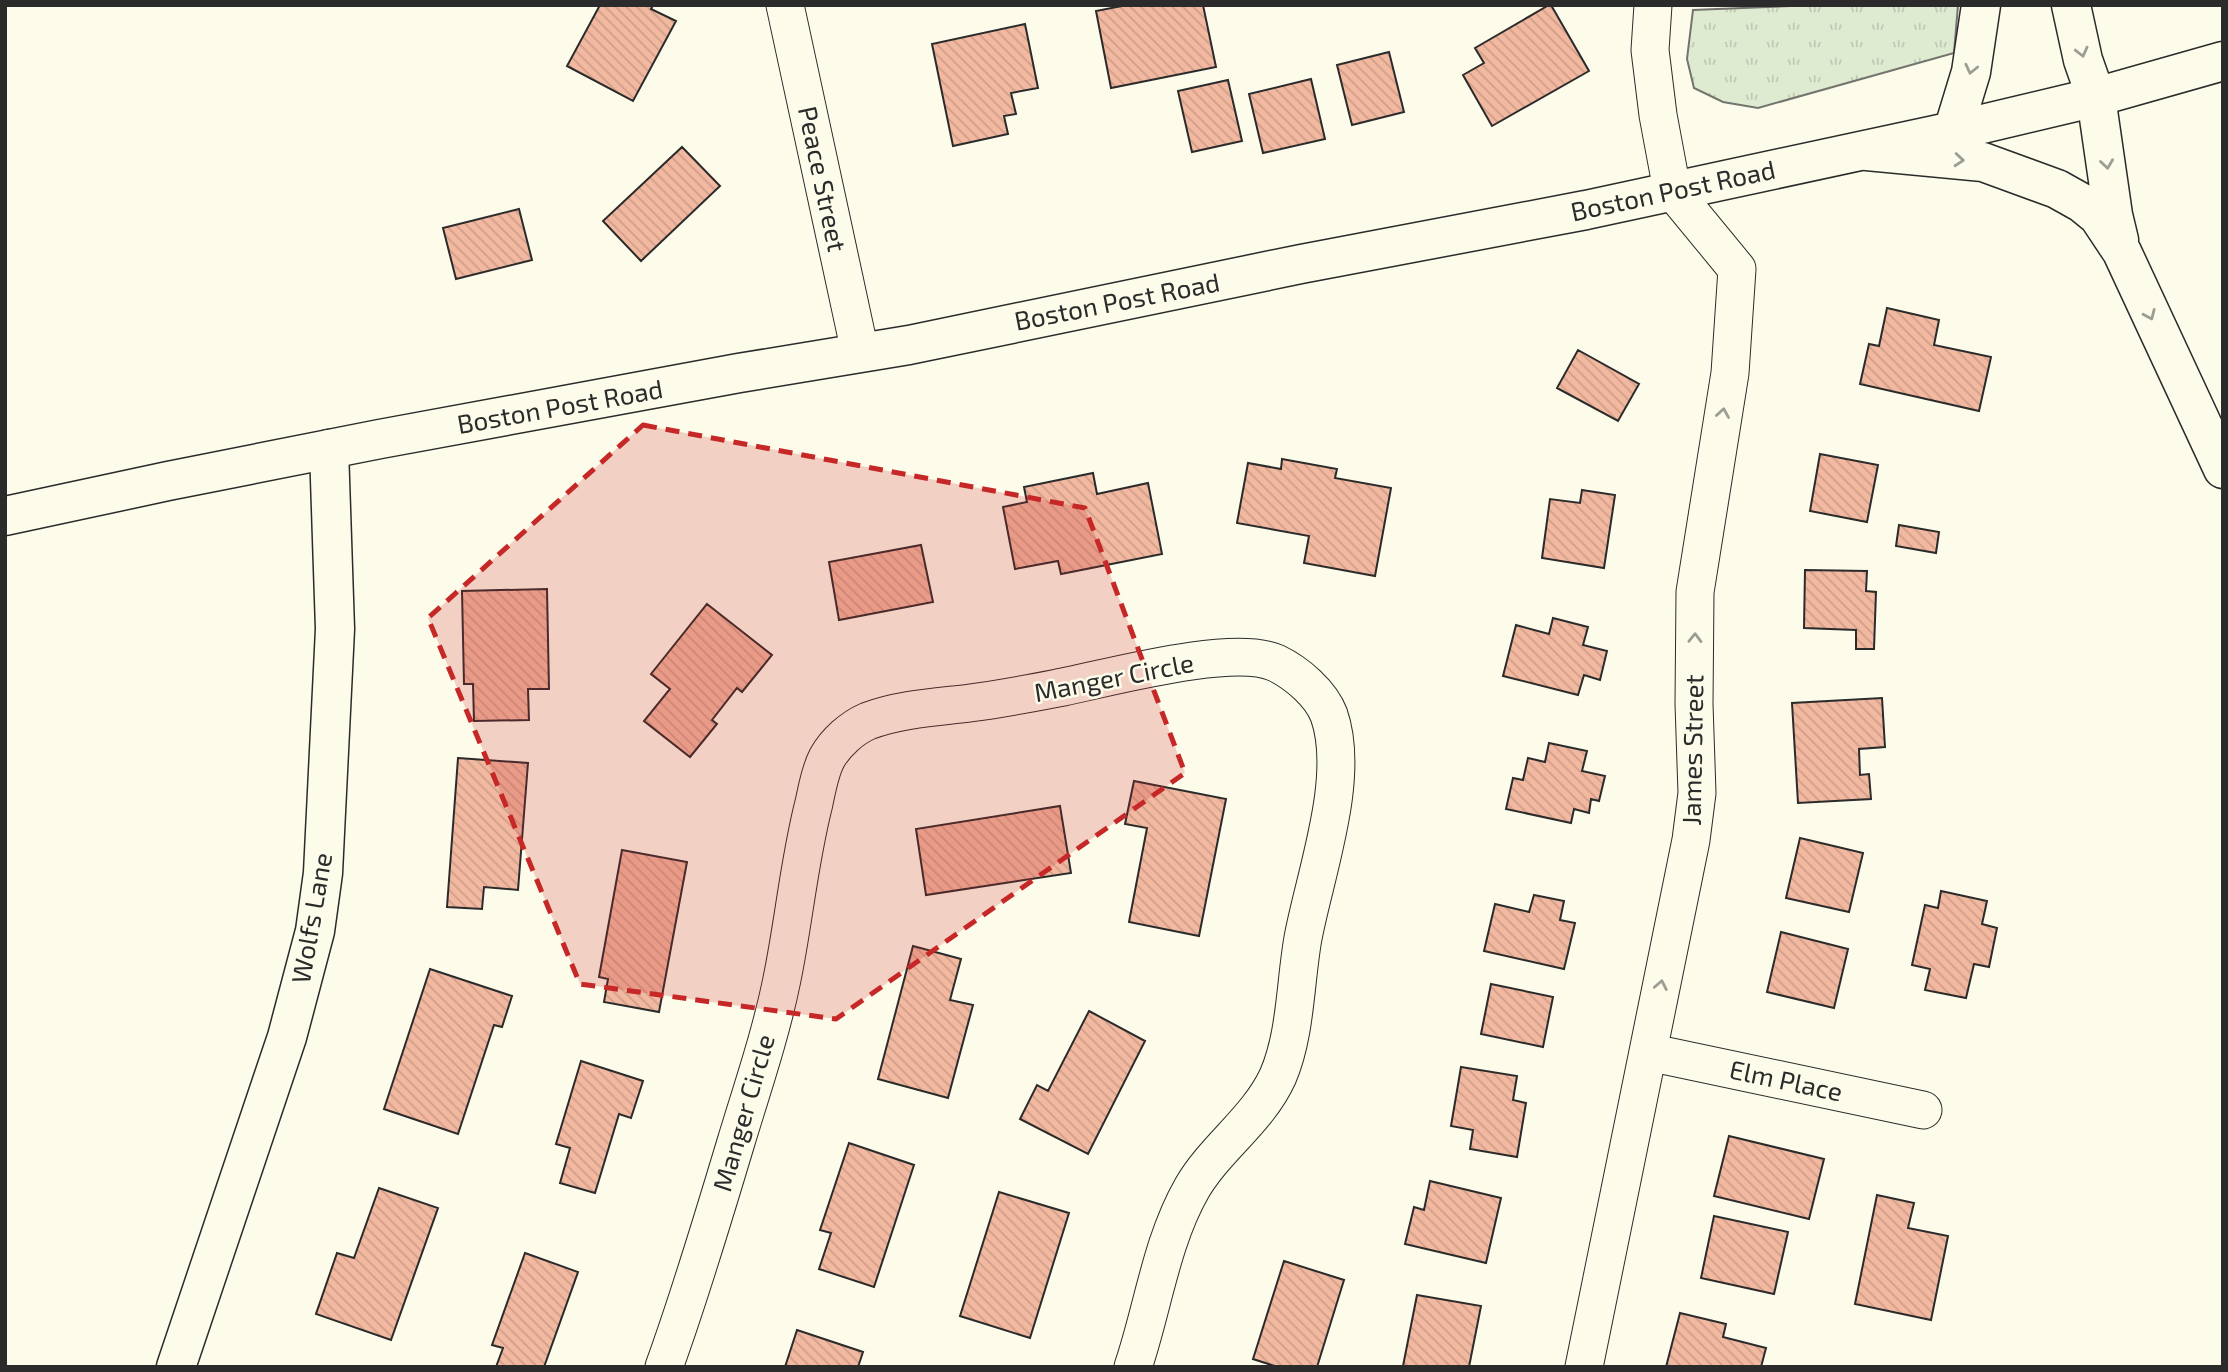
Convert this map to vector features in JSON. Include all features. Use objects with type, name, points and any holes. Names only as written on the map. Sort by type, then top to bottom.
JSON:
[{"type":"main road","points":[[1953,131],[1971,72],[1981,5]]},
{"type":"main road","points":[[2071,5],[2083,60],[2096,97],[2113,215],[2122,253]]},
{"type":"main road","name":"Boston Post Road","points":[[5,516],[329,449],[909,345],[1301,264],[1586,210],[1953,131],[2096,97],[2223,61]]},
{"type":"main road","points":[[1867,151],[1983,162],[2057,189],[2098,216],[2122,253],[2223,470]]},
{"type":"main road","name":"Wolfs Lane","points":[[176,1367],[287,1037],[315,931],[324,860],[335,629],[329,449]]},
{"type":"street","name":"Peace Street","points":[[785,5],[860,352]]},
{"type":"street","points":[[1653,5],[1650,50],[1672,190]]},
{"type":"street","name":"James Street","points":[[1584,1367],[1691,840],[1697,793],[1694,704],[1695,593],[1730,373],[1737,269],[1672,190]]},
{"type":"street","name":"Manger Circle","points":[[664,1367],[688,1302],[782,980],[803,846],[820,779],[828,757],[848,732],[869,721],[911,711],[1003,699],[1194,661],[1244,657],[1273,662],[1292,672],[1313,690],[1328,712],[1335,755],[1334,790],[1325,845],[1304,936],[1285,1058],[1276,1080],[1252,1116],[1192,1187],[1168,1242],[1133,1367]]},
{"type":"street","name":"Elm Place","points":[[1648,1052],[1923,1110]]},
{"type":"highlighted area","points":[[643,425],[1085,508],[1185,773],[836,1019],[580,984],[428,618]]},
{"type":"green space","points":[[1817,5],[1958,5],[1954,53],[1758,108],[1723,102],[1694,88],[1687,59],[1693,10]]},
{"type":"building","points":[[600,5],[653,5],[651,9],[676,21],[633,101],[567,66]]},
{"type":"building","points":[[1127,5],[1203,5],[1216,67],[1111,88],[1096,11]]},
{"type":"building","points":[[1549,5],[1589,71],[1492,126],[1463,75],[1484,63],[1475,48]]},
{"type":"building","points":[[1025,24],[1038,88],[1011,93],[1016,114],[1004,116],[1008,134],[953,146],[932,44]]},
{"type":"building","points":[[1389,52],[1404,112],[1352,125],[1337,65]]},
{"type":"building","points":[[1311,79],[1325,139],[1263,153],[1249,94]]},
{"type":"building","points":[[1228,80],[1242,141],[1192,152],[1178,91]]},
{"type":"building","points":[[682,147],[720,186],[641,261],[603,221]]},
{"type":"building","points":[[519,209],[532,260],[456,279],[443,228]]},
{"type":"building","points":[[1887,308],[1939,320],[1934,345],[1991,357],[1979,411],[1860,384],[1869,344],[1879,346]]},
{"type":"building","points":[[1578,350],[1639,384],[1618,421],[1557,388]]},
{"type":"building","points":[[1820,454],[1878,465],[1867,522],[1810,511]]},
{"type":"building","points":[[1282,459],[1337,469],[1335,478],[1391,488],[1375,576],[1304,563],[1309,536],[1237,523],[1248,463],[1281,469]]},
{"type":"building","points":[[1093,473],[1097,494],[1148,483],[1162,554],[1061,574],[1058,561],[1015,569],[1003,507],[1027,502],[1024,487]]},
{"type":"building","points":[[1582,490],[1615,495],[1604,568],[1542,558],[1550,499],[1580,503]]},
{"type":"building","points":[[1899,525],[1939,532],[1936,553],[1896,546]]},
{"type":"building","points":[[921,545],[933,602],[839,620],[829,562]]},
{"type":"building","points":[[1805,570],[1867,571],[1866,591],[1876,592],[1874,649],[1856,649],[1856,630],[1804,628]]},
{"type":"building","points":[[547,589],[549,689],[528,689],[529,720],[474,721],[473,684],[464,684],[462,591]]},
{"type":"building","points":[[707,604],[772,655],[742,692],[737,688],[712,720],[717,724],[690,757],[644,721],[670,689],[651,674]]},
{"type":"building","points":[[1553,618],[1588,627],[1583,645],[1607,651],[1600,680],[1584,675],[1578,695],[1503,676],[1516,625],[1549,634]]},
{"type":"building","points":[[1882,698],[1885,747],[1859,749],[1860,775],[1869,774],[1871,799],[1798,803],[1792,703]]},
{"type":"building","points":[[1549,743],[1587,751],[1582,771],[1605,776],[1599,801],[1591,799],[1589,813],[1574,809],[1571,823],[1506,809],[1513,778],[1523,780],[1528,758],[1545,762]]},
{"type":"building","points":[[458,758],[528,763],[518,890],[484,887],[482,909],[447,907]]},
{"type":"building","points":[[1134,781],[1226,799],[1199,936],[1129,922],[1147,828],[1125,824]]},
{"type":"building","points":[[1060,806],[1071,873],[926,895],[916,829]]},
{"type":"building","points":[[1800,838],[1863,853],[1849,912],[1786,898]]},
{"type":"building","points":[[622,850],[687,862],[659,1012],[604,1002],[608,979],[599,977]]},
{"type":"building","points":[[1941,891],[1987,901],[1982,924],[1997,928],[1989,967],[1974,964],[1966,998],[1925,990],[1930,969],[1912,965],[1925,905],[1938,908]]},
{"type":"building","points":[[1534,895],[1564,901],[1560,920],[1575,923],[1564,969],[1484,951],[1495,904],[1529,912]]},
{"type":"building","points":[[1781,932],[1848,949],[1834,1008],[1767,992]]},
{"type":"building","points":[[913,946],[961,959],[950,1000],[973,1005],[948,1098],[878,1079]]},
{"type":"building","points":[[430,969],[512,996],[502,1027],[494,1025],[458,1134],[384,1109]]},
{"type":"building","points":[[1491,984],[1553,997],[1543,1047],[1481,1034]]},
{"type":"building","points":[[1089,1011],[1145,1041],[1088,1154],[1020,1119],[1037,1085],[1048,1091]]},
{"type":"building","points":[[581,1061],[643,1081],[631,1118],[619,1114],[595,1193],[560,1183],[570,1148],[556,1144]]},
{"type":"building","points":[[1461,1067],[1517,1076],[1513,1100],[1526,1103],[1517,1157],[1470,1149],[1473,1130],[1451,1126]]},
{"type":"building","points":[[1729,1136],[1824,1159],[1809,1219],[1714,1196]]},
{"type":"building","points":[[849,1143],[914,1165],[874,1287],[819,1269],[831,1233],[820,1230]]},
{"type":"building","points":[[1430,1181],[1501,1198],[1486,1263],[1405,1244],[1414,1207],[1424,1210]]},
{"type":"building","points":[[379,1188],[438,1208],[391,1340],[316,1314],[337,1253],[354,1258]]},
{"type":"building","points":[[999,1192],[1069,1213],[1030,1338],[960,1316]]},
{"type":"building","points":[[1877,1195],[1914,1203],[1908,1228],[1948,1236],[1931,1320],[1855,1304]]},
{"type":"building","points":[[1714,1216],[1788,1232],[1774,1294],[1701,1278]]},
{"type":"building","points":[[525,1253],[578,1272],[544,1367],[496,1367],[503,1348],[492,1345]]},
{"type":"building","points":[[1284,1261],[1344,1280],[1317,1367],[1278,1367],[1253,1359]]},
{"type":"building","points":[[1417,1295],[1481,1306],[1469,1367],[1403,1366]]},
{"type":"building","points":[[1680,1313],[1726,1324],[1723,1337],[1766,1348],[1761,1367],[1666,1367]]},
{"type":"building","points":[[797,1330],[863,1352],[858,1367],[785,1367]]}]
